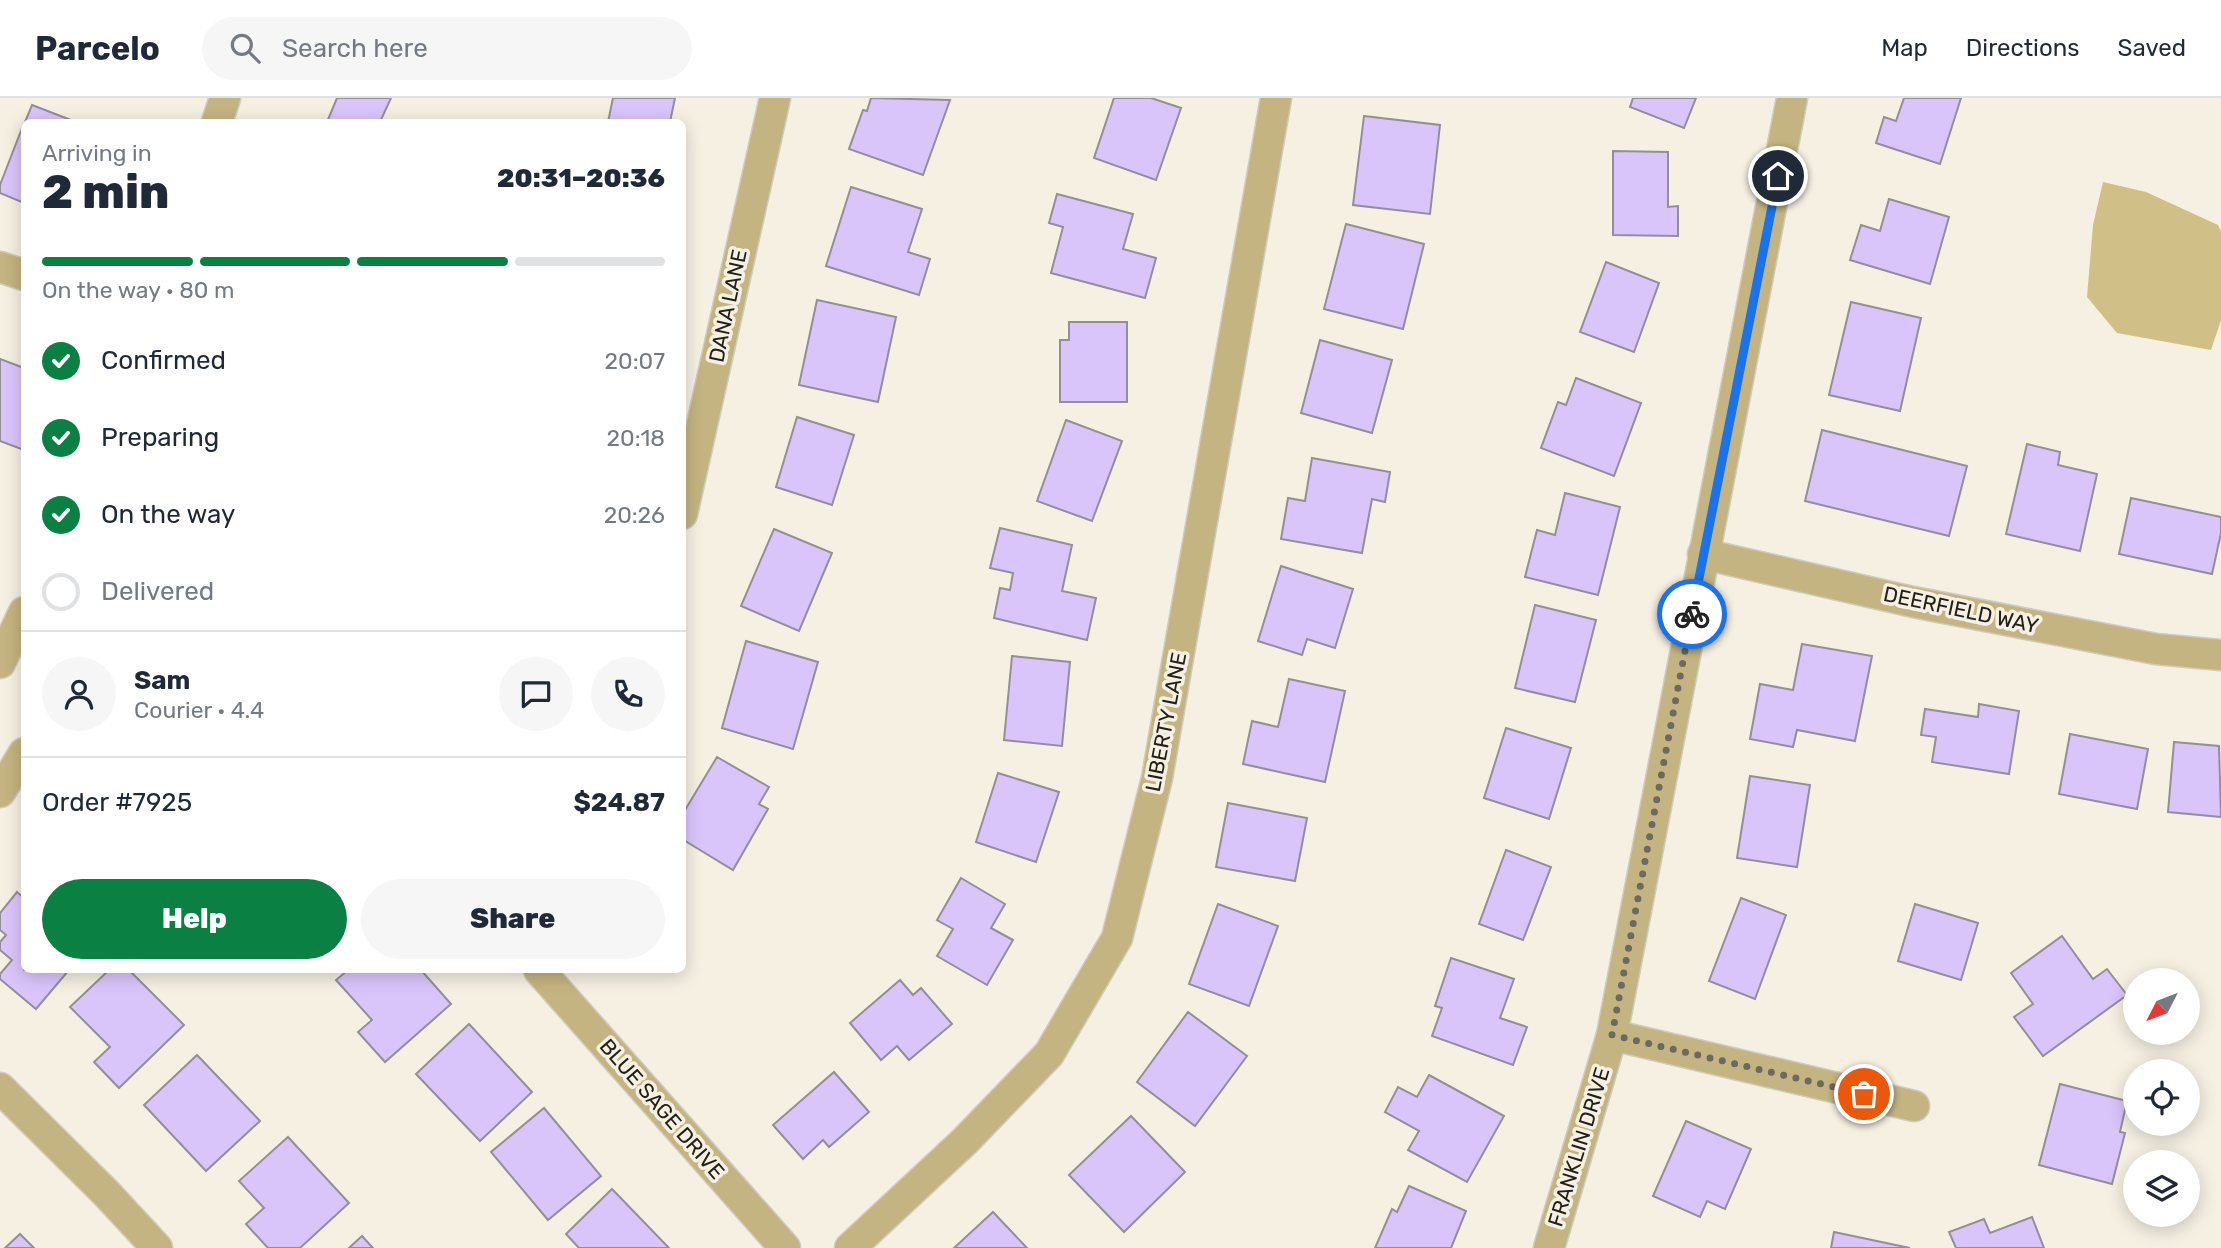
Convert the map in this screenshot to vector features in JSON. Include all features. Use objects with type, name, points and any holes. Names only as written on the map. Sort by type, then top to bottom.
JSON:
[{"type":"street","points":[[218,119],[225,98]]},
{"type":"street","name":"DANA LANE","points":[[686,496],[775,98]]},
{"type":"street","name":"LIBERTY LANE","points":[[850,1248],[965,1141],[1049,1054],[1117,938],[1157,778],[1276,98]]},
{"type":"street","name":"FRANKLIN DRIVE","points":[[1549,1248],[1612,1035],[1792,98]]},
{"type":"street","points":[[0,267],[21,274]]},
{"type":"street","name":"DEERFIELD WAY","points":[[1703,554],[1913,602],[2102,639],[2156,649],[2221,655]]},
{"type":"street","points":[[0,663],[21,618]]},
{"type":"street","points":[[0,792],[21,758]]},
{"type":"street","name":"BLUE SAGE DRIVE","points":[[542,973],[785,1248]]},
{"type":"street","points":[[1612,1035],[1914,1106]]},
{"type":"street","points":[[0,1088],[107,1194],[157,1248]]},
{"type":"shaded area","points":[[2103,182],[2146,192],[2218,225],[2221,232],[2221,320],[2211,350],[2117,333],[2087,297],[2093,225]]},
{"type":"building","points":[[337,98],[391,98],[381,119],[328,119]]},
{"type":"building","points":[[613,98],[675,98],[671,119],[609,119]]},
{"type":"building","points":[[871,98],[950,100],[923,175],[849,149],[863,110],[867,111]]},
{"type":"building","points":[[1114,98],[1151,98],[1181,108],[1156,180],[1094,158]]},
{"type":"building","points":[[1633,98],[1696,98],[1684,128],[1630,107]]},
{"type":"building","points":[[1904,98],[1961,98],[1940,164],[1876,143],[1884,117],[1896,121]]},
{"type":"building","points":[[32,105],[68,119],[26,119]]},
{"type":"building","points":[[1364,116],[1440,125],[1430,214],[1353,205]]},
{"type":"building","points":[[21,131],[21,202],[0,193],[0,185]]},
{"type":"building","points":[[1613,151],[1668,152],[1668,207],[1678,206],[1678,236],[1613,235]]},
{"type":"building","points":[[851,187],[922,209],[908,252],[930,259],[919,295],[826,266]]},
{"type":"building","points":[[1057,194],[1133,214],[1123,249],[1156,258],[1145,298],[1051,273],[1063,227],[1049,223]]},
{"type":"building","points":[[1889,199],[1949,217],[1930,284],[1850,260],[1861,225],[1880,231]]},
{"type":"building","points":[[1346,224],[1424,244],[1403,329],[1324,309]]},
{"type":"building","points":[[1606,262],[1659,283],[1634,352],[1580,332]]},
{"type":"building","points":[[817,300],[896,317],[878,402],[799,385]]},
{"type":"building","points":[[1851,302],[1921,318],[1900,411],[1829,395]]},
{"type":"building","points":[[1069,322],[1127,322],[1127,402],[1060,402],[1060,340],[1069,340]]},
{"type":"building","points":[[1320,340],[1392,360],[1372,433],[1301,413]]},
{"type":"building","points":[[0,359],[21,367],[21,449],[0,441]]},
{"type":"building","points":[[1576,378],[1641,403],[1614,476],[1541,448],[1558,402],[1566,405]]},
{"type":"building","points":[[797,417],[854,435],[832,505],[776,487]]},
{"type":"building","points":[[1066,420],[1122,441],[1092,521],[1037,501]]},
{"type":"building","points":[[1822,430],[1967,466],[1949,536],[1805,501]]},
{"type":"building","points":[[2027,444],[2060,452],[2058,465],[2097,474],[2080,551],[2006,534]]},
{"type":"building","points":[[1312,458],[1390,472],[1385,502],[1372,499],[1362,553],[1281,539],[1288,498],[1305,501]]},
{"type":"building","points":[[1565,493],[1620,507],[1598,595],[1525,577],[1537,530],[1555,535]]},
{"type":"building","points":[[2131,498],[2221,517],[2221,533],[2212,574],[2119,554]]},
{"type":"building","points":[[1000,528],[1072,545],[1062,591],[1096,598],[1087,640],[994,618],[1000,588],[1010,590],[1013,573],[990,568]]},
{"type":"building","points":[[774,529],[832,553],[799,631],[741,606]]},
{"type":"building","points":[[1281,566],[1353,589],[1335,648],[1307,639],[1302,655],[1258,641]]},
{"type":"building","points":[[1535,605],[1596,620],[1575,702],[1515,688]]},
{"type":"building","points":[[746,641],[818,662],[793,749],[722,728]]},
{"type":"building","points":[[1802,644],[1872,656],[1855,741],[1797,730],[1793,747],[1750,739],[1760,684],[1793,690]]},
{"type":"building","points":[[1012,656],[1070,662],[1062,746],[1004,740]]},
{"type":"building","points":[[1289,679],[1345,691],[1325,782],[1243,764],[1252,721],[1278,727]]},
{"type":"building","points":[[1979,704],[2019,711],[2009,774],[1932,762],[1936,737],[1921,735],[1925,709],[1978,717]]},
{"type":"building","points":[[1506,728],[1571,748],[1549,819],[1484,798]]},
{"type":"building","points":[[2070,734],[2148,749],[2137,809],[2059,794]]},
{"type":"building","points":[[2174,742],[2219,746],[2221,817],[2168,812]]},
{"type":"building","points":[[717,757],[769,787],[759,804],[768,809],[733,870],[686,841],[686,808]]},
{"type":"building","points":[[998,773],[1059,792],[1036,862],[976,842]]},
{"type":"building","points":[[1750,776],[1810,785],[1797,867],[1737,858]]},
{"type":"building","points":[[1228,803],[1307,818],[1295,881],[1216,867]]},
{"type":"building","points":[[1506,850],[1551,867],[1523,940],[1479,924]]},
{"type":"building","points":[[961,878],[1005,904],[991,928],[1013,940],[987,985],[937,956],[953,929],[937,920]]},
{"type":"building","points":[[17,892],[21,895],[21,973],[66,973],[36,1009],[0,979],[0,974],[12,960],[0,950],[0,942],[6,935],[0,930],[0,913]]},
{"type":"building","points":[[1741,898],[1786,915],[1755,999],[1709,981]]},
{"type":"building","points":[[1218,904],[1278,926],[1249,1006],[1189,984]]},
{"type":"building","points":[[1915,904],[1978,923],[1961,980],[1898,961]]},
{"type":"building","points":[[2062,936],[2093,979],[2107,969],[2123,990],[2123,998],[2043,1056],[2014,1017],[2033,1004],[2011,973]]},
{"type":"building","points":[[1451,958],[1514,979],[1500,1018],[1527,1027],[1513,1065],[1432,1036],[1442,1008],[1435,1006]]},
{"type":"building","points":[[106,973],[132,973],[184,1025],[119,1088],[94,1062],[110,1047],[70,1007]]},
{"type":"building","points":[[344,973],[424,973],[451,1004],[385,1062],[358,1032],[372,1020],[336,980]]},
{"type":"building","points":[[900,980],[913,995],[921,988],[952,1024],[909,1060],[897,1046],[881,1060],[850,1023]]},
{"type":"building","points":[[1188,1012],[1247,1056],[1195,1126],[1137,1082]]},
{"type":"building","points":[[469,1024],[532,1092],[480,1141],[416,1074]]},
{"type":"building","points":[[197,1055],[260,1121],[206,1171],[144,1105]]},
{"type":"building","points":[[834,1072],[869,1112],[829,1147],[823,1140],[803,1159],[773,1125]]},
{"type":"building","points":[[1429,1075],[1504,1116],[1467,1182],[1408,1150],[1419,1131],[1385,1112],[1398,1087],[1417,1097]]},
{"type":"building","points":[[2060,1084],[2123,1100],[2120,1132],[2124,1136],[2112,1184],[2039,1165]]},
{"type":"building","points":[[544,1108],[601,1176],[548,1220],[491,1152]]},
{"type":"building","points":[[1131,1116],[1185,1172],[1124,1232],[1069,1175]]},
{"type":"building","points":[[1686,1121],[1751,1149],[1725,1209],[1707,1201],[1700,1217],[1653,1196]]},
{"type":"building","points":[[288,1137],[349,1203],[300,1248],[268,1248],[246,1224],[264,1208],[239,1181]]},
{"type":"building","points":[[1409,1186],[1466,1211],[1451,1248],[1375,1248],[1392,1209],[1397,1212]]},
{"type":"building","points":[[612,1189],[669,1248],[579,1248],[566,1234]]},
{"type":"building","points":[[993,1212],[1027,1248],[954,1248]]},
{"type":"building","points":[[2032,1217],[2044,1248],[1956,1248],[1949,1232],[1984,1219],[1990,1233]]},
{"type":"building","points":[[1834,1232],[1910,1248],[1831,1248]]},
{"type":"building","points":[[20,1234],[34,1248],[5,1248]]},
{"type":"building","points":[[362,1236],[373,1248],[349,1248]]},
{"type":"way so far","points":[[1692,614],[1612,1035],[1864,1094]]},
{"type":"route","points":[[1692,614],[1778,176]]}]
